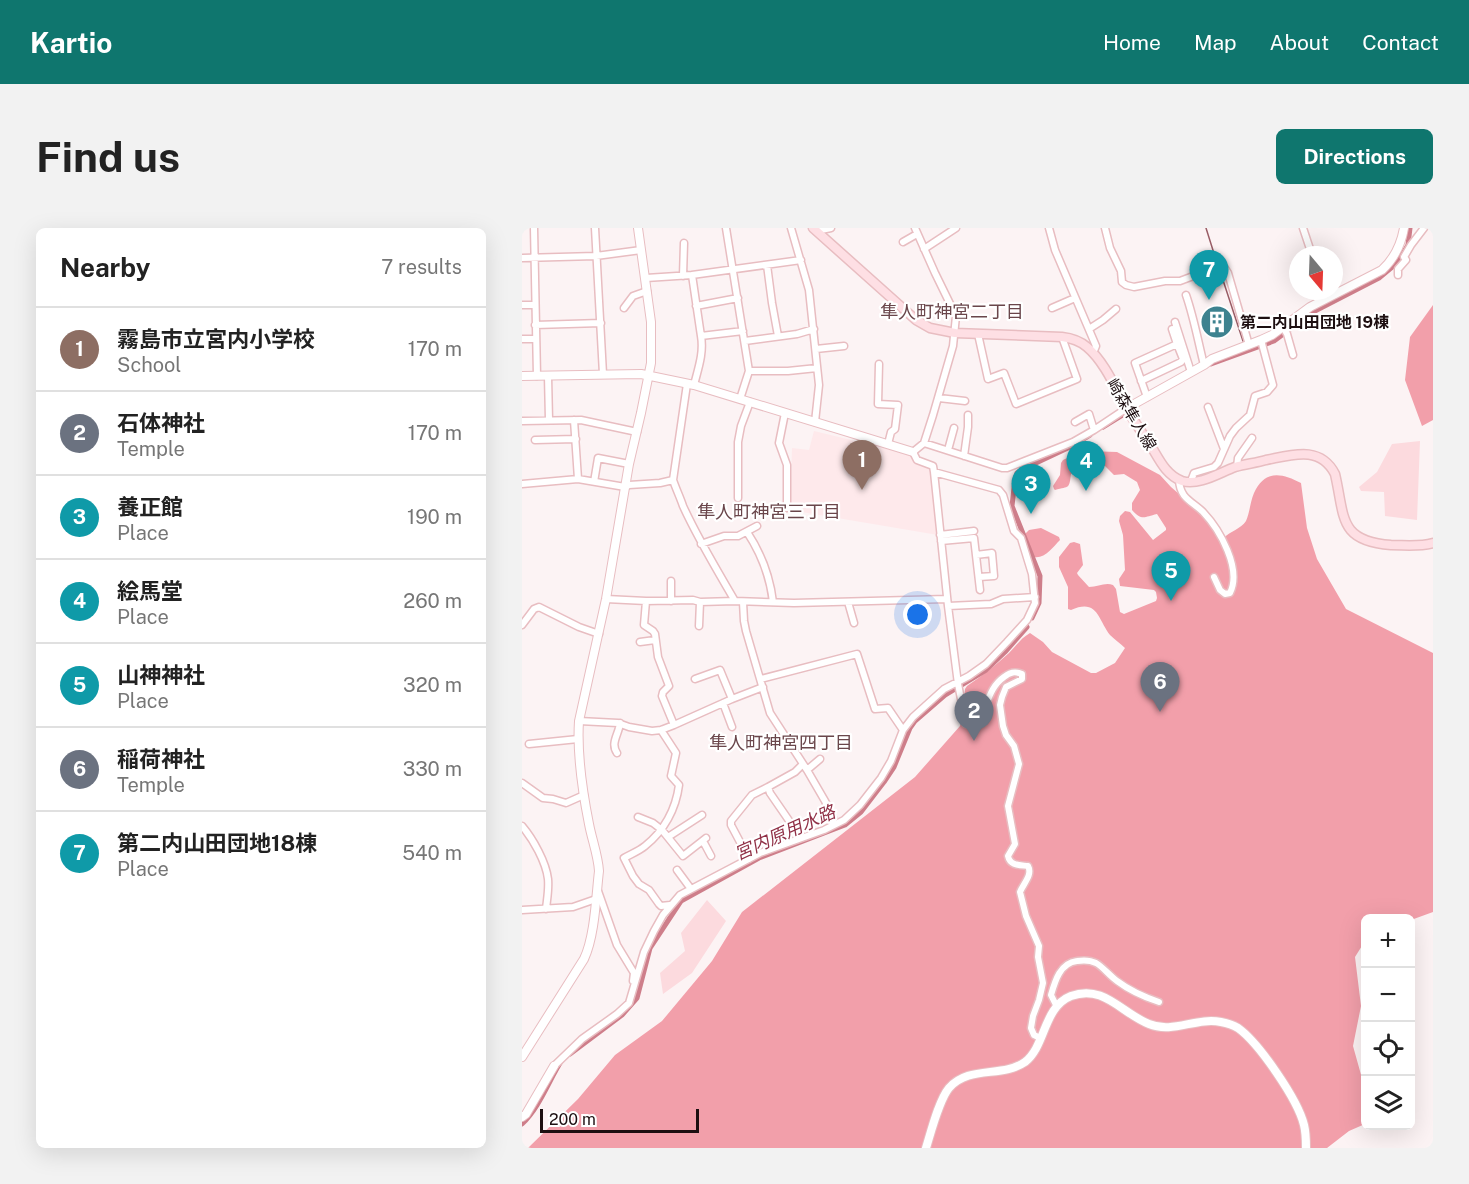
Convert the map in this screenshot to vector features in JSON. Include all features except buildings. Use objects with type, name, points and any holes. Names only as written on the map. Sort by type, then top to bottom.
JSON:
[{"type":"main road","name":"崎森隼人線","points":[[815,230],[916,320],[930,328],[955,333],[1062,337],[1078,342],[1094,353],[1168,473],[1179,480]]},
{"type":"main road","points":[[1179,480],[1191,481],[1208,478],[1237,466],[1294,454],[1309,454],[1328,464],[1335,474],[1344,519],[1357,537],[1376,544],[1415,546],[1433,543]]},
{"type":"street","points":[[534,228],[537,376]]},
{"type":"street","points":[[595,228],[603,374]]},
{"type":"street","points":[[522,1057],[586,955],[596,899],[598,863],[584,795],[578,739],[579,721],[606,599],[629,464],[650,375],[651,322],[638,228]]},
{"type":"street","points":[[726,228],[749,371],[740,399]]},
{"type":"street","points":[[791,228],[809,290],[814,329],[819,385],[814,422]]},
{"type":"street","points":[[815,230],[831,228]]},
{"type":"street","points":[[924,249],[956,228]]},
{"type":"street","points":[[1049,228],[1055,250],[1096,346],[1094,353]]},
{"type":"street","points":[[1105,228],[1110,248],[1121,271],[1122,282],[1126,285],[1134,287],[1165,281],[1180,281],[1219,266],[1224,267],[1228,273],[1249,345]]},
{"type":"street","points":[[1303,228],[1309,246]]},
{"type":"street","points":[[1400,255],[1404,228]]},
{"type":"street","points":[[1343,287],[1382,270],[1410,245],[1424,228]]},
{"type":"street","points":[[903,242],[916,231],[955,313],[952,352],[939,398],[924,443],[914,452]]},
{"type":"street","points":[[683,276],[684,243]]},
{"type":"street","points":[[522,258],[596,256],[641,250]]},
{"type":"street","points":[[1398,275],[1398,269],[1406,260],[1400,255]]},
{"type":"street","points":[[646,278],[692,275],[801,260]]},
{"type":"street","points":[[767,265],[778,336]]},
{"type":"street","points":[[692,275],[703,345],[702,354],[690,385],[673,480],[676,492],[701,544],[735,601]]},
{"type":"street","points":[[624,309],[633,296],[647,291]]},
{"type":"street","points":[[1186,295],[1204,364]]},
{"type":"street","points":[[696,306],[738,297]]},
{"type":"street","points":[[1052,308],[1075,298]]},
{"type":"street","points":[[924,443],[1007,468],[1073,442],[1212,359],[1249,345],[1262,344],[1285,330],[1319,300]]},
{"type":"street","points":[[522,305],[535,305]]},
{"type":"street","points":[[1089,329],[1116,309]]},
{"type":"street","points":[[1175,322],[1191,372]]},
{"type":"street","points":[[535,325],[601,323]]},
{"type":"street","points":[[745,341],[814,329]]},
{"type":"street","points":[[1141,381],[1183,359],[1172,329]]},
{"type":"street","points":[[1285,330],[1293,355]]},
{"type":"street","points":[[701,336],[743,331]]},
{"type":"street","points":[[978,334],[988,379],[1005,373],[1016,404],[1077,379],[1062,337]]},
{"type":"street","points":[[522,339],[536,339]]},
{"type":"street","points":[[1147,397],[1135,363],[1178,344]]},
{"type":"street","points":[[1191,481],[1194,472],[1214,467],[1218,463],[1230,436],[1250,415],[1255,396],[1267,392],[1274,385],[1262,344]]},
{"type":"street","points":[[816,348],[844,346]]},
{"type":"street","points":[[879,364],[878,404],[898,405],[895,429],[891,432],[888,444]]},
{"type":"street","points":[[749,371],[818,368]]},
{"type":"street","points":[[522,376],[650,375],[740,399],[914,452]]},
{"type":"street","points":[[548,376],[549,420]]},
{"type":"street","points":[[939,398],[965,401]]},
{"type":"street","points":[[738,498],[738,442],[750,402]]},
{"type":"street","points":[[1208,407],[1224,450]]},
{"type":"street","points":[[785,413],[779,443],[787,465],[787,508]]},
{"type":"street","points":[[1074,422],[1089,414],[1094,430]]},
{"type":"street","points":[[964,456],[968,415]]},
{"type":"street","points":[[574,420],[579,479]]},
{"type":"street","points":[[522,421],[581,420],[636,432]]},
{"type":"street","points":[[948,450],[954,428]]},
{"type":"street","points":[[1237,466],[1238,458],[1252,438]]},
{"type":"street","points":[[535,440],[576,439]]},
{"type":"street","points":[[914,452],[917,460],[933,466],[957,682],[966,724],[983,715],[992,690],[998,681],[1012,672],[1022,674],[1022,679],[1006,687],[1000,705],[1003,726],[1014,746],[1019,764],[1008,806],[1015,844],[1008,856],[1012,863],[1028,866],[1030,869],[1020,892],[1026,916],[1040,946],[1038,957],[1042,983],[1031,1028],[1034,1035],[1040,1038]]},
{"type":"street","points":[[594,482],[598,458],[629,464]]},
{"type":"street","points":[[522,1117],[555,1066],[582,1039],[629,1003],[644,952],[670,905],[680,896],[760,853],[844,820],[882,778],[903,729],[913,717],[944,689],[979,669],[1013,636],[1029,616],[1034,607],[1035,597],[1032,574],[1021,538],[1014,531],[1003,495],[999,490],[934,472]]},
{"type":"street","points":[[522,484],[579,479],[625,487],[673,480]]},
{"type":"street","points":[[1179,480],[1182,494],[1203,513],[1226,545],[1233,567],[1234,580],[1230,593],[1225,594],[1220,590],[1214,577]]},
{"type":"street","points":[[701,544],[724,536],[735,537],[757,526]]},
{"type":"street","points":[[940,538],[974,531]]},
{"type":"street","points":[[747,532],[766,571],[773,602]]},
{"type":"street","points":[[940,538],[974,538],[980,590]]},
{"type":"street","points":[[976,555],[992,554],[994,576],[979,578]]},
{"type":"street","points":[[671,581],[671,601]]},
{"type":"street","points":[[606,599],[991,604],[1003,599],[1035,597]]},
{"type":"street","points":[[646,601],[644,625],[653,630],[655,634],[658,657],[669,686],[663,693],[663,698],[674,725]]},
{"type":"street","points":[[699,626],[700,602]]},
{"type":"street","points":[[743,602],[745,626],[770,713],[832,816],[832,826]]},
{"type":"street","points":[[848,602],[854,623]]},
{"type":"street","points":[[991,604],[992,613]]},
{"type":"street","points":[[522,625],[534,609],[539,607],[571,624],[598,634]]},
{"type":"street","points":[[640,642],[655,640]]},
{"type":"street","points":[[761,679],[857,654],[875,709],[888,708],[903,729]]},
{"type":"street","points":[[694,679],[720,670],[732,699]]},
{"type":"street","points":[[579,721],[620,723],[644,730],[661,730],[763,687]]},
{"type":"street","points":[[723,703],[732,727]]},
{"type":"street","points":[[617,753],[614,743],[620,723]]},
{"type":"street","points":[[661,730],[676,755],[671,776],[679,786],[675,802],[662,830],[645,847],[624,858],[639,884],[650,890],[661,906],[670,905]]},
{"type":"street","points":[[529,744],[578,739]]},
{"type":"street","points":[[749,859],[731,821],[752,795],[820,759]]},
{"type":"street","points":[[522,783],[543,799],[566,803],[584,795]]},
{"type":"street","points":[[768,787],[801,838]]},
{"type":"street","points":[[668,837],[702,815]]},
{"type":"street","points":[[638,817],[654,823],[662,830],[682,856],[705,839],[711,856]]},
{"type":"street","points":[[522,826],[537,849],[548,875],[549,892],[546,909]]},
{"type":"street","points":[[677,870],[691,890]]},
{"type":"street","points":[[597,889],[617,945],[634,973],[633,990]]},
{"type":"street","points":[[522,910],[573,907],[596,899]]},
{"type":"street","points":[[1057,1008],[1051,995],[1056,978],[1062,968],[1072,961],[1085,960],[1097,963],[1118,981],[1159,1002]]},
{"type":"street","points":[[926,1148],[948,1089],[957,1081],[974,1074],[1015,1067],[1026,1061],[1033,1053],[1047,1022],[1063,1000],[1070,996],[1092,993],[1107,998],[1149,1025],[1176,1028],[1220,1021],[1237,1028],[1266,1059],[1290,1095],[1304,1125],[1306,1148]]},
{"type":"shaded area","points":[[1433,305],[1433,420],[1422,426],[1405,380],[1410,337]]},
{"type":"shaded area","points":[[814,431],[913,455],[914,461],[931,470],[938,535],[790,510],[792,448],[809,450]]},
{"type":"shaded area","points":[[1420,441],[1417,520],[1385,516],[1384,492],[1361,491],[1359,487],[1377,472],[1392,444]]},
{"type":"shaded area","points":[[1117,452],[1160,475],[1224,538],[1246,521],[1254,493],[1263,480],[1274,475],[1281,475],[1301,483],[1307,528],[1317,559],[1346,609],[1433,653],[1433,912],[1415,919],[1415,914],[1361,914],[1361,947],[1355,957],[1361,1006],[1353,1046],[1361,1075],[1361,1126],[1349,1131],[1327,1148],[528,1148],[578,1099],[615,1055],[662,1021],[712,961],[742,912],[915,777],[960,726],[967,686],[999,662],[1024,637],[1030,633],[1052,652],[1091,673],[1096,673],[1115,663],[1125,648],[1110,635],[1096,612],[1087,607],[1068,609],[1068,587],[1059,567],[1059,557],[1070,543],[1080,544],[1083,565],[1078,575],[1089,587],[1113,585],[1116,589],[1120,612],[1124,614],[1156,601],[1157,598],[1154,590],[1120,586],[1119,579],[1125,570],[1120,516],[1125,511],[1130,512],[1153,540],[1166,528],[1157,514],[1141,517],[1132,510],[1132,503],[1140,490],[1137,482],[1124,474],[1114,475],[1105,466],[1087,468],[1071,474],[1068,486],[1055,490],[1053,486],[1060,475],[1061,463],[1077,453]]},
{"type":"shaded area","points":[[1041,528],[1059,537],[1060,540],[1045,554],[1034,557],[1025,534],[1029,530]]},
{"type":"shaded area","points":[[707,900],[726,921],[692,973],[663,994],[660,973],[685,951],[681,933]]},
{"type":"waterway","points":[[1206,228],[1217,263]]},
{"type":"waterway","name":"宮内原用水路","points":[[1211,364],[1274,341],[1313,312],[1379,278],[1397,263],[1408,245],[1410,228]]},
{"type":"waterway","points":[[1219,268],[1243,341]]},
{"type":"waterway","name":"宮内原用水路","points":[[1103,427],[1124,414]]},
{"type":"waterway","name":"宮内原用水路","points":[[1032,618],[1039,603],[1040,576],[1012,506],[1015,479],[1021,470],[1090,435]]},
{"type":"waterway","name":"宮内原用水路","points":[[570,1054],[622,1015],[637,998],[650,948],[681,901],[759,858],[845,825],[861,812],[884,782],[894,767],[915,721],[945,695],[986,670],[1027,627]]},
{"type":"waterway","name":"宮内原用水路","points":[[522,1124],[539,1102],[562,1060]]},
{"type":"place","name":"第二内山田団地18棟","points":[[1209,300]]},
{"type":"place","name":"第二内山田団地 19棟","points":[[1217,322]]},
{"type":"place","name":"霧島市立宮内小学校","points":[[862,490]]},
{"type":"place","name":"絵馬堂","points":[[1086,491]]},
{"type":"place","name":"養正館","points":[[1031,514]]},
{"type":"place","name":"山神神社","points":[[1171,601]]},
{"type":"place","name":"稲荷神社","points":[[1160,712]]},
{"type":"place","name":"石体神社","points":[[974,741]]},
{"type":"district","name":"隼人町神宮二丁目","points":[[952,312]]},
{"type":"district","name":"隼人町神宮三丁目","points":[[769,512]]},
{"type":"district","name":"隼人町神宮四丁目","points":[[781,743]]}]
